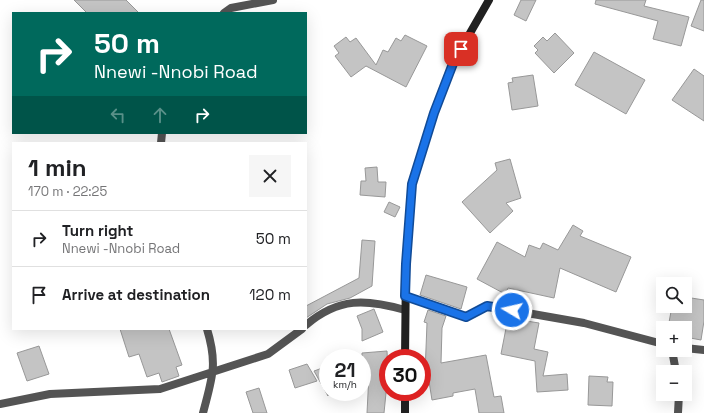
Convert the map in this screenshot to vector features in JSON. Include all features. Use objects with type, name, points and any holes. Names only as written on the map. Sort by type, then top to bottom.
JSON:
[{"type":"main road","points":[[405,349],[406,264],[412,184],[434,113],[454,61],[489,0]]},
{"type":"main road","points":[[405,401],[405,413]]},
{"type":"street","points":[[225,12],[231,8],[273,0]]},
{"type":"street","points":[[405,296],[466,317],[487,306],[584,323],[656,342]]},
{"type":"street","points":[[307,324],[336,306],[354,301],[379,302],[406,310]]},
{"type":"street","points":[[202,413],[213,373],[214,357],[207,330]]},
{"type":"street","points":[[0,404],[50,394],[160,389],[213,373],[233,364],[268,354],[301,330]]},
{"type":"street","points":[[692,349],[704,350]]},
{"type":"street","points":[[678,413],[679,401]]},
{"type":"building","points":[[74,0],[126,0],[138,12],[86,12]]},
{"type":"building","points":[[521,0],[536,0],[526,21],[514,15]]},
{"type":"building","points":[[596,0],[646,0],[644,6],[689,17],[681,46],[653,39],[658,21],[595,4]]},
{"type":"building","points":[[701,0],[704,0],[704,31],[691,26]]},
{"type":"building","points":[[555,33],[574,53],[554,73],[535,53],[538,50],[534,46],[543,37],[547,41]]},
{"type":"building","points":[[405,35],[427,46],[406,87],[366,66],[351,77],[335,56],[339,53],[334,46],[346,37],[350,42],[356,38],[376,65],[383,50],[388,52],[396,38],[401,41]]},
{"type":"building","points":[[594,52],[645,80],[626,114],[575,85]]},
{"type":"building","points":[[694,69],[704,76],[704,121],[672,100]]},
{"type":"building","points":[[533,75],[538,106],[512,110],[508,83],[513,82],[512,78]]},
{"type":"building","points":[[510,159],[521,198],[506,203],[513,211],[490,233],[462,202],[497,170],[495,163]]},
{"type":"building","points":[[377,167],[378,182],[386,182],[385,197],[360,195],[361,181],[366,181],[365,168]]},
{"type":"building","points":[[389,202],[400,207],[395,217],[384,212]]},
{"type":"building","points":[[573,225],[583,231],[580,236],[631,257],[616,292],[560,268],[554,298],[508,288],[505,294],[477,279],[497,242],[525,257],[529,245],[540,249],[543,243],[558,250]]},
{"type":"building","points":[[362,240],[375,241],[372,286],[350,298],[327,304],[307,317],[307,305],[359,278]]},
{"type":"building","points":[[426,275],[467,287],[461,309],[420,295]]},
{"type":"building","points":[[692,298],[704,300],[704,321],[701,340],[692,338],[692,321],[669,321],[671,313],[692,313]]},
{"type":"building","points":[[374,309],[383,332],[362,341],[362,329],[357,316]]},
{"type":"building","points":[[428,310],[446,316],[442,328],[441,363],[486,355],[494,397],[501,396],[504,413],[479,413],[475,389],[453,393],[453,396],[432,400],[431,349],[426,349],[427,323],[424,322]]},
{"type":"building","points":[[508,318],[539,323],[534,349],[548,352],[543,376],[567,374],[568,390],[537,392],[535,361],[501,354]]},
{"type":"building","points":[[120,330],[169,330],[182,365],[176,367],[179,376],[162,382],[159,373],[147,377],[139,354],[129,357]]},
{"type":"building","points":[[39,346],[49,374],[27,381],[17,353]]},
{"type":"building","points":[[371,352],[379,352],[379,401],[385,401],[384,413],[367,413],[368,401],[371,401]]},
{"type":"building","points":[[307,364],[317,381],[295,388],[289,370]]},
{"type":"building","points":[[319,369],[319,380],[314,371]]},
{"type":"building","points":[[589,376],[608,377],[607,382],[613,382],[612,406],[588,405]]},
{"type":"building","points":[[259,388],[267,413],[253,413],[246,392]]},
{"type":"route","points":[[461,49],[454,61],[434,113],[412,184],[405,296],[466,317],[487,306],[512,310]]}]
